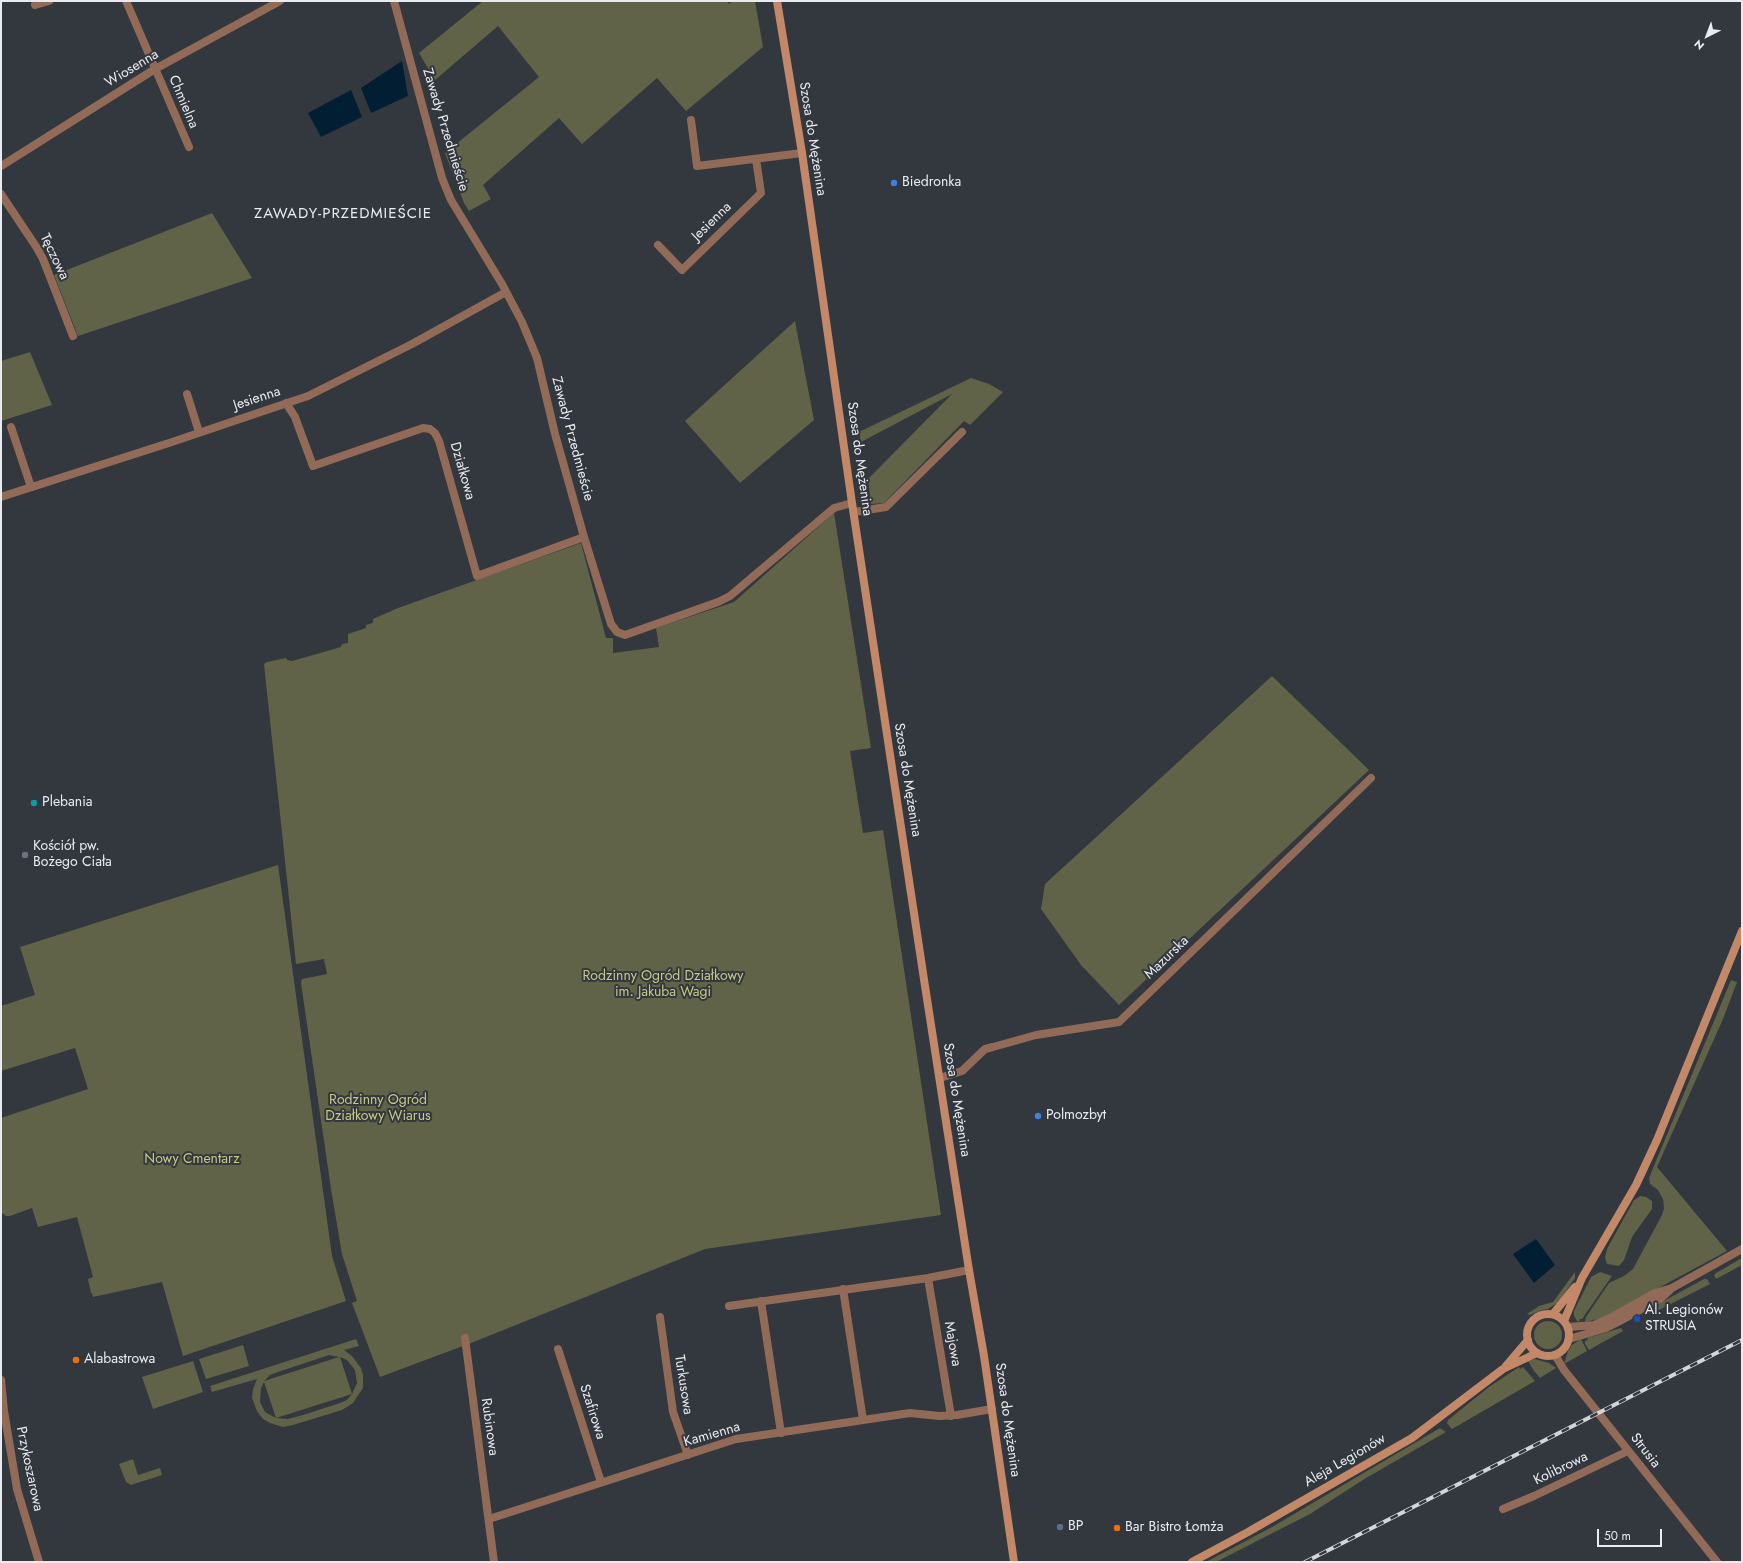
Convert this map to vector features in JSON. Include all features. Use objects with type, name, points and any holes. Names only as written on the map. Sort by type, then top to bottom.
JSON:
[{"type":"main road","name":"Szosa do Mężenina","points":[[777,1],[802,153],[852,503],[969,1270],[992,1409],[1014,1562]]},
{"type":"main road","points":[[1553,1314],[1582,1278],[1636,1186],[1657,1140],[1742,931]]},
{"type":"main road","points":[[1566,1324],[1553,1314],[1541,1315],[1535,1318],[1528,1328],[1528,1340],[1531,1347],[1537,1353],[1549,1356],[1562,1352],[1569,1339],[1566,1324],[1582,1278]]},
{"type":"main road","name":"Aleja Legionów","points":[[1503,1369],[1528,1340]]},
{"type":"main road","name":"Aleja Legionów","points":[[1192,1562],[1248,1532],[1412,1438],[1503,1369],[1537,1353]]},
{"type":"street","points":[[35,6],[49,1]]},
{"type":"street","name":"Chmielna","points":[[126,1],[189,148]]},
{"type":"street","name":"Wiosenna","points":[[1,166],[155,70],[280,1]]},
{"type":"street","name":"Zawady Przedmieście","points":[[394,1],[442,178],[451,200],[506,292],[522,322],[537,358],[555,434],[584,537],[611,624],[617,632],[625,635],[718,602],[730,596],[834,508],[852,503]]},
{"type":"street","points":[[691,120],[697,166],[802,153]]},
{"type":"street","name":"Jesienna","points":[[658,246],[682,270],[761,193],[756,159]]},
{"type":"street","name":"Tęczowa","points":[[1,194],[43,259],[73,336]]},
{"type":"street","name":"Jesienna","points":[[1,497],[169,443],[308,396],[412,344],[506,292]]},
{"type":"street","points":[[187,394],[199,432]]},
{"type":"street","name":"Działkowa","points":[[286,403],[295,417],[313,466],[415,430],[423,428],[430,429],[435,433],[439,440],[477,576],[584,537]]},
{"type":"street","points":[[11,427],[31,487]]},
{"type":"street","points":[[854,512],[886,507],[962,432]]},
{"type":"street","name":"Mazurska","points":[[940,1078],[962,1071],[985,1050],[993,1047],[1036,1035],[1119,1022],[1371,778]]},
{"type":"street","points":[[1566,1324],[1594,1325],[1625,1311],[1656,1293],[1672,1288],[1742,1249]]},
{"type":"street","points":[[729,1306],[928,1278],[969,1270]]},
{"type":"street","name":"Majowa","points":[[928,1278],[951,1416]]},
{"type":"street","points":[[1569,1339],[1606,1328],[1660,1299],[1672,1288]]},
{"type":"street","points":[[843,1289],[863,1420]]},
{"type":"street","points":[[761,1301],[781,1433]]},
{"type":"street","name":"Turkusowa","points":[[660,1317],[673,1412],[688,1455]]},
{"type":"street","name":"Rubinowa","points":[[465,1338],[489,1519]]},
{"type":"street","name":"Szafirowa","points":[[558,1349],[601,1482]]},
{"type":"street","name":"Strusia","points":[[1555,1355],[1564,1370],[1717,1562]]},
{"type":"street","name":"Przykoszarowa","points":[[1,1380],[4,1430],[17,1488],[39,1562]]},
{"type":"street","name":"Kamienna","points":[[489,1519],[736,1439],[910,1413],[951,1416],[992,1409]]},
{"type":"street","name":"Kolibrowa","points":[[1503,1509],[1534,1496],[1628,1451]]},
{"type":"street","points":[[489,1519],[494,1562]]},
{"type":"green space","points":[[483,1],[727,1],[729,4],[732,1],[755,1],[763,47],[686,111],[657,78],[582,144],[559,118],[483,185],[491,199],[469,211],[464,203],[445,153],[539,77],[498,26],[435,80],[419,53]]},
{"type":"green space","points":[[212,213],[252,278],[78,336],[54,275]]},
{"type":"green space","points":[[795,321],[814,420],[740,483],[685,421]]},
{"type":"green space","points":[[30,352],[52,405],[1,421],[1,361]]},
{"type":"green space","points":[[971,378],[989,384],[1003,392],[970,425],[964,421],[884,503],[871,504],[868,479],[952,394],[861,442],[859,432]]},
{"type":"green space","name":"Rodzinny Ogród Działkowy im. Jakuba Wagi","points":[[834,513],[871,748],[850,751],[863,833],[883,830],[941,1215],[705,1249],[471,1343],[380,1377],[352,1303],[357,1301],[342,1254],[331,1189],[301,983],[302,979],[327,974],[324,959],[296,964],[264,664],[286,658],[287,660],[292,661],[341,647],[342,644],[348,643],[348,634],[366,628],[366,625],[373,623],[373,619],[398,608],[581,543],[606,638],[613,638],[613,653],[659,647],[656,628],[734,602]]},
{"type":"green space","points":[[1272,676],[1369,770],[1119,1005],[1081,965],[1041,909],[1045,884]]},
{"type":"green space","name":"Nowy Cmentarz","points":[[278,865],[332,1256],[346,1301],[183,1356],[162,1282],[93,1297],[88,1279],[93,1277],[77,1217],[38,1227],[32,1208],[10,1216],[6,1216],[1,1212],[1,1118],[88,1089],[75,1048],[1,1071],[1,1006],[35,995],[20,947]]},
{"type":"green space","points":[[1731,980],[1737,982],[1723,1019],[1657,1167],[1727,1251],[1602,1318],[1585,1322],[1586,1317],[1609,1283],[1624,1276],[1633,1269],[1662,1215],[1664,1208],[1663,1199],[1658,1190],[1650,1184],[1649,1178]]},
{"type":"green space","points":[[1640,1196],[1646,1197],[1652,1201],[1652,1209],[1632,1237],[1624,1260],[1619,1266],[1607,1264],[1605,1258],[1607,1249],[1634,1200]]},
{"type":"green space","points":[[1742,1258],[1742,1265],[1716,1279],[1714,1275],[1716,1273]]},
{"type":"green space","points":[[1575,1272],[1575,1278],[1559,1302],[1548,1309],[1530,1315],[1527,1314],[1539,1306],[1553,1302]]},
{"type":"green space","points":[[1600,1272],[1612,1276],[1579,1322],[1574,1316],[1574,1311],[1591,1277]]},
{"type":"green space","points":[[1704,1279],[1707,1279],[1710,1284],[1653,1313],[1652,1311],[1662,1302]]},
{"type":"green space","points":[[1548,1321],[1558,1325],[1562,1335],[1558,1345],[1548,1349],[1538,1345],[1534,1335],[1538,1325]]},
{"type":"green space","points":[[1621,1328],[1623,1331],[1589,1350],[1585,1344],[1585,1341],[1588,1340],[1587,1338]]},
{"type":"green space","points":[[356,1339],[359,1346],[344,1350],[352,1356],[361,1368],[363,1375],[363,1388],[353,1403],[342,1410],[293,1425],[283,1427],[263,1419],[257,1411],[252,1398],[253,1389],[257,1379],[212,1392],[210,1386]],"holes":[[[329,1355],[339,1357],[264,1381],[270,1375]],[[340,1357],[347,1360],[355,1370],[357,1383],[352,1394]],[[264,1382],[276,1418],[265,1412],[260,1402],[261,1388]],[[352,1394],[347,1400],[288,1419],[276,1418]]]},
{"type":"green space","points":[[1581,1339],[1587,1351],[1564,1364],[1568,1351],[1572,1345]]},
{"type":"green space","points":[[243,1345],[249,1366],[206,1379],[199,1359]]},
{"type":"green space","points":[[1535,1359],[1549,1363],[1556,1368],[1540,1378],[1528,1361]]},
{"type":"green space","points":[[193,1361],[203,1392],[153,1409],[142,1377]]},
{"type":"green space","points":[[1519,1367],[1520,1369],[1523,1367],[1535,1381],[1452,1429],[1450,1427],[1447,1423],[1448,1420],[1489,1387]]},
{"type":"green space","points":[[1440,1428],[1446,1432],[1366,1478],[1310,1514],[1216,1562],[1206,1562],[1272,1527]]},
{"type":"green space","points":[[133,1459],[138,1475],[160,1468],[162,1475],[131,1485],[126,1482],[119,1464]]},
{"type":"water","points":[[402,61],[408,96],[371,113],[361,88]]},
{"type":"water","points":[[351,90],[362,117],[321,137],[308,113]]},
{"type":"water","points":[[1536,1239],[1555,1265],[1534,1283],[1513,1254]]},
{"type":"railway","points":[[1305,1562],[1742,1340]]},
{"type":"place","name":"Biedronka","points":[[894,183]]},
{"type":"place","name":"Plebania","points":[[34,803]]},
{"type":"place","name":"Kościół pw. Bożego Ciała","points":[[25,855]]},
{"type":"place","name":"Polmozbyt","points":[[1038,1116]]},
{"type":"place","name":"Al. Legionów STRUSIA","points":[[1637,1319]]},
{"type":"place","name":"Alabastrowa","points":[[76,1360]]},
{"type":"place","name":"BP","points":[[1060,1527]]},
{"type":"place","name":"Bar Bistro Łomża","points":[[1117,1528]]},
{"type":"district","name":"ZAWADY-PRZEDMIEŚCIE","points":[[343,214]]},
{"type":"park label","name":"Rodzinny Ogród Działkowy Wiarus","points":[[378,1110]]}]
